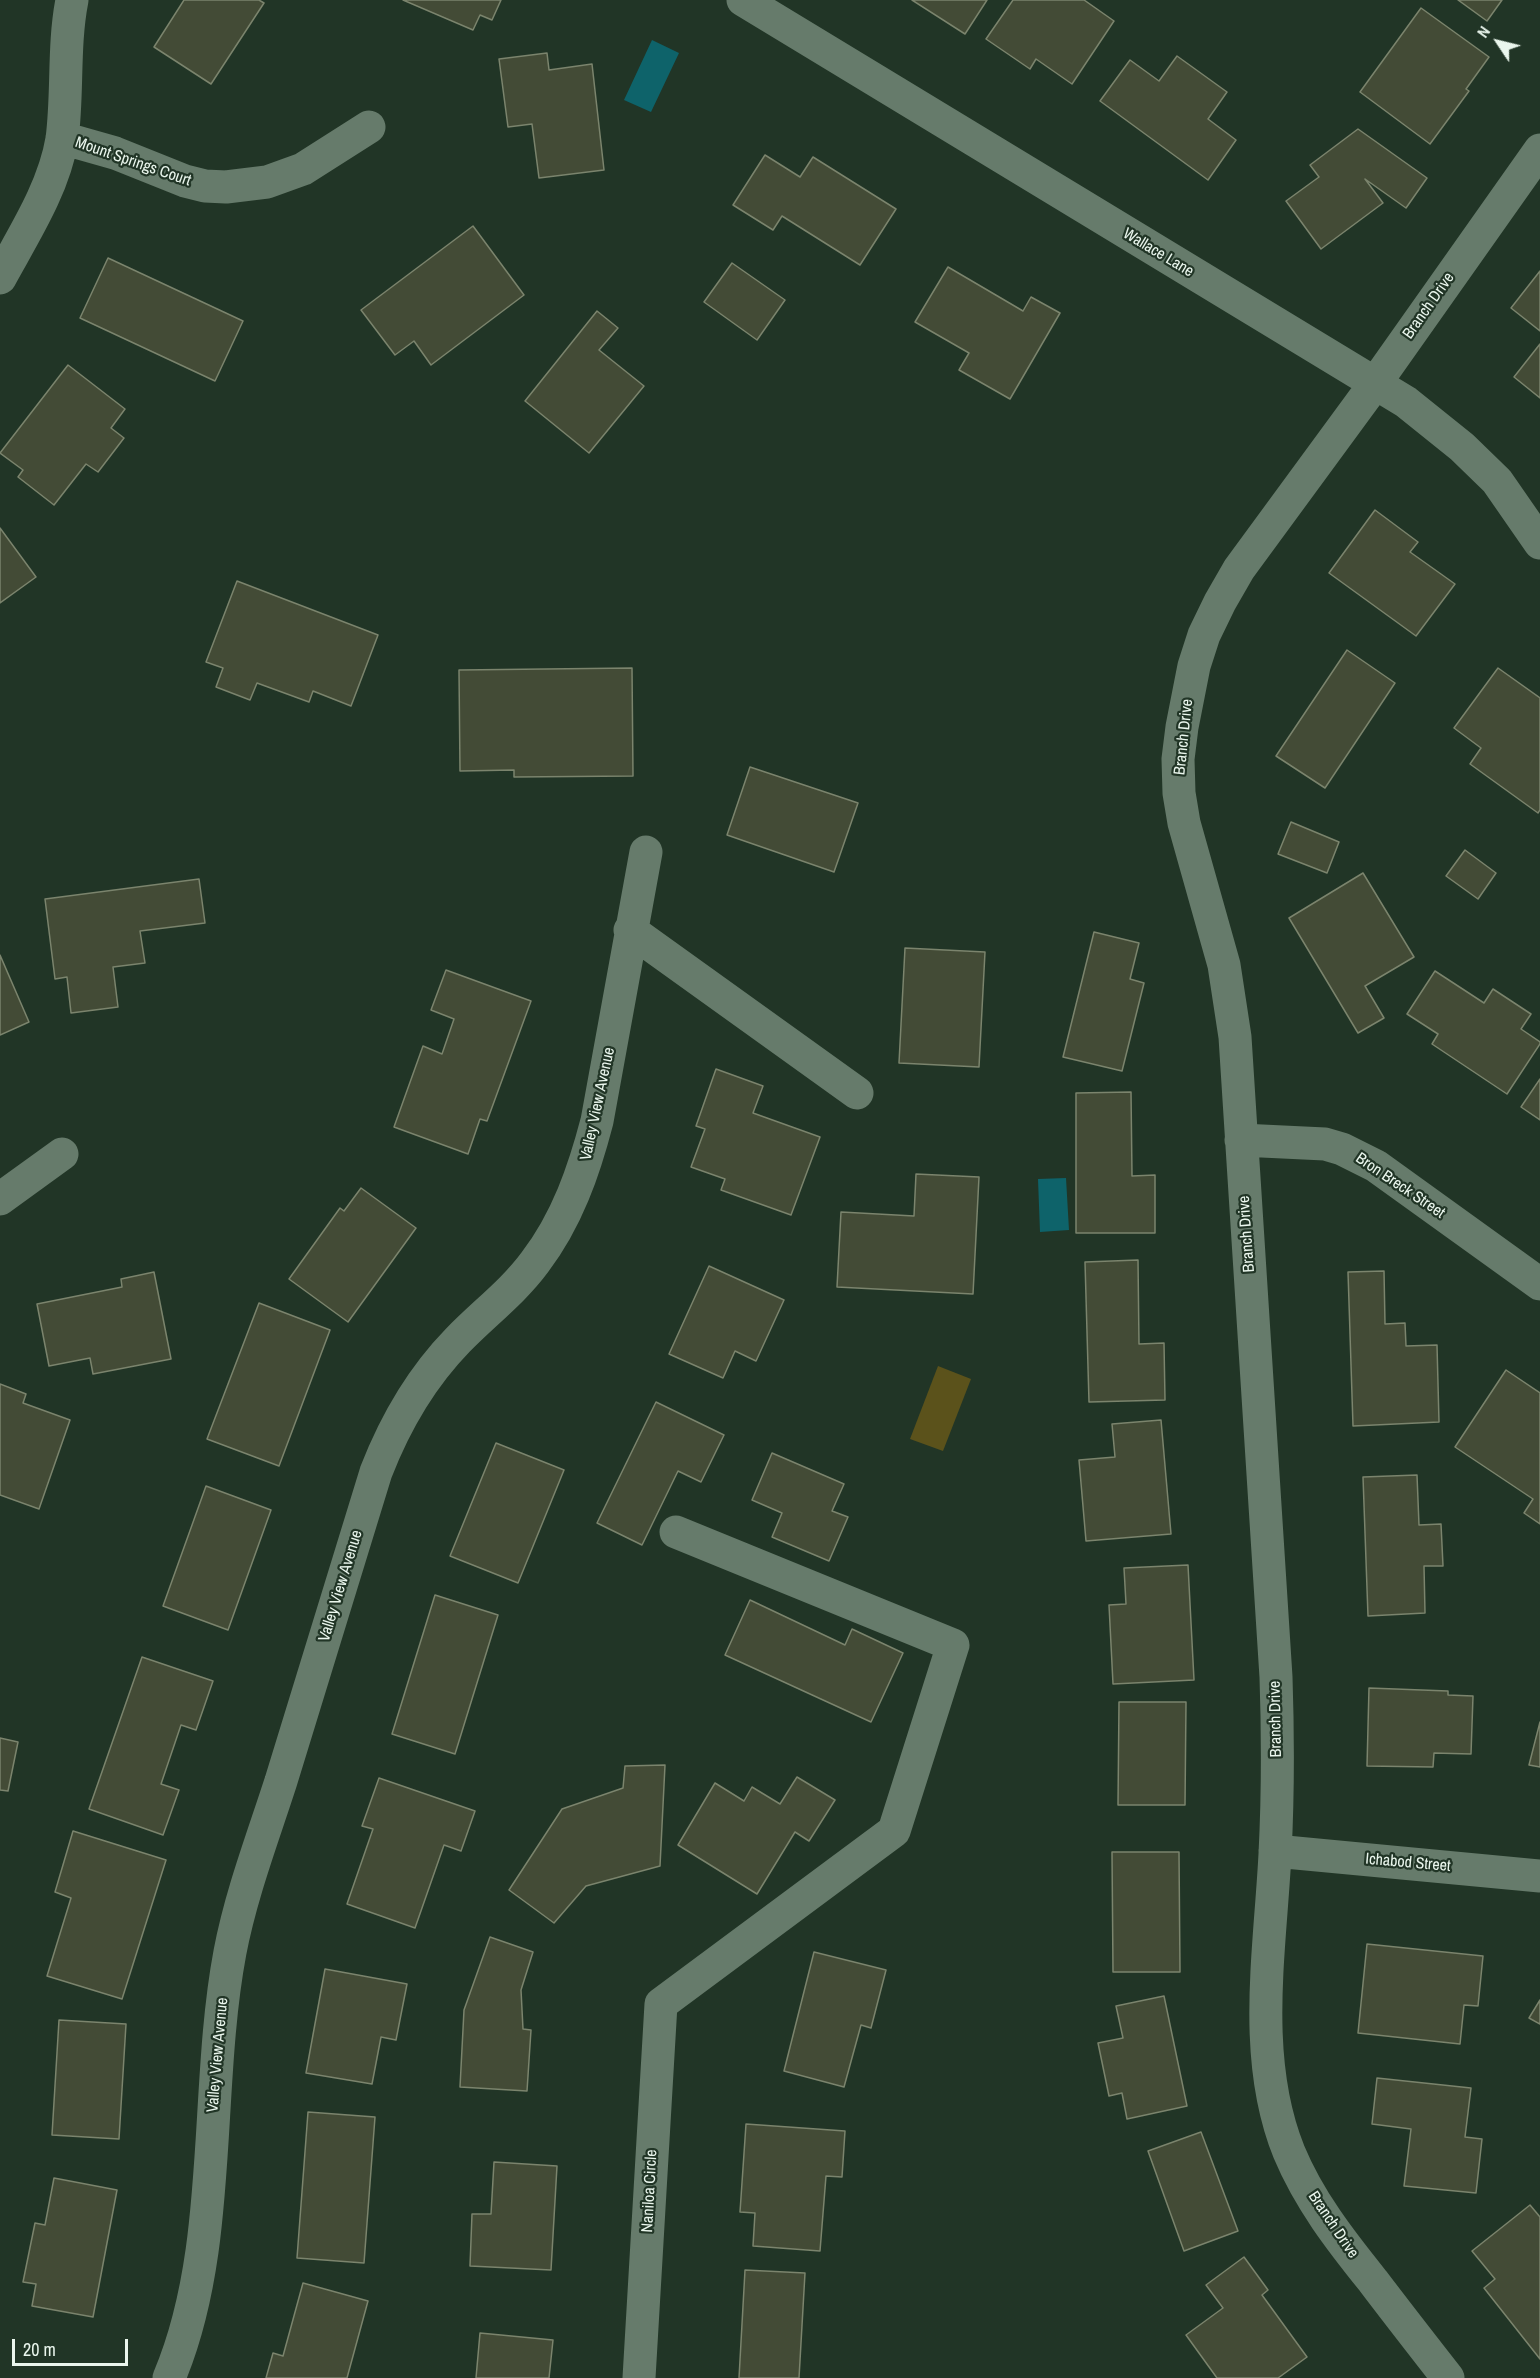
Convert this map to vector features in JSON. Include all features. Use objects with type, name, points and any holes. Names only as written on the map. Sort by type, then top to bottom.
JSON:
[{"type":"street","points":[[0,278],[55,167],[62,138],[66,42],[72,0]]},
{"type":"street","name":"Wallace Lane","points":[[743,0],[1374,385],[1406,402],[1462,447],[1497,481],[1540,543]]},
{"type":"street","name":"Mount Springs Court","points":[[62,138],[115,153],[185,181],[205,186],[226,187],[267,182],[303,169],[369,126]]},
{"type":"street","name":"Branch Drive","points":[[1448,2378],[1318,2210],[1278,2121],[1269,2064],[1266,2018],[1275,1851],[1276,1677],[1235,1037],[1230,1001],[1214,928],[1184,824],[1179,793],[1178,759],[1194,666],[1204,635],[1239,569],[1374,385],[1540,150]]},
{"type":"street","name":"Valley View Avenue","points":[[169,2378],[180,2346],[199,2265],[207,2209],[217,2042],[231,1949],[376,1472],[387,1443],[416,1391],[458,1340],[515,1287],[554,1234],[572,1199],[587,1160],[597,1120],[646,852]]},
{"type":"street","points":[[630,930],[857,1093]]},
{"type":"street","name":"Bron Breck Street","points":[[1241,1140],[1325,1144],[1359,1157],[1376,1166],[1540,1284]]},
{"type":"street","points":[[0,1199],[62,1154]]},
{"type":"street","name":"Naniloa Circle","points":[[639,2378],[661,2004],[894,1831],[953,1645],[676,1532]]},
{"type":"street","name":"Ichabod Street","points":[[1275,1851],[1540,1876]]},
{"type":"shaded area","points":[[938,1366],[971,1379],[943,1451],[910,1439]]},
{"type":"water","points":[[652,40],[679,53],[651,112],[624,100]]},
{"type":"water","points":[[1066,1178],[1069,1230],[1040,1232],[1038,1179]]},
{"type":"building","points":[[184,0],[259,0],[264,3],[211,84],[154,47]]},
{"type":"building","points":[[403,0],[501,0],[492,20],[480,15],[473,30]]},
{"type":"building","points":[[912,0],[987,0],[965,34]]},
{"type":"building","points":[[1013,0],[1084,0],[1114,21],[1072,84],[1036,59],[1030,69],[986,39]]},
{"type":"building","points":[[1458,0],[1502,0],[1487,21]]},
{"type":"building","points":[[1421,8],[1489,57],[1466,89],[1469,91],[1430,144],[1360,92]]},
{"type":"building","points":[[547,53],[549,70],[592,64],[604,170],[539,178],[532,124],[508,127],[499,59]]},
{"type":"building","points":[[1177,56],[1227,92],[1208,119],[1236,140],[1208,180],[1100,101],[1130,60],[1159,81]]},
{"type":"building","points":[[1358,129],[1427,178],[1406,208],[1365,179],[1383,203],[1321,249],[1286,201],[1319,177],[1310,165]]},
{"type":"building","points":[[765,155],[800,177],[813,157],[896,209],[860,265],[782,216],[773,230],[733,205]]},
{"type":"building","points":[[473,226],[524,295],[431,365],[414,341],[395,355],[361,310]]},
{"type":"building","points":[[108,258],[243,321],[215,381],[80,318]]},
{"type":"building","points":[[732,263],[785,300],[757,340],[704,302]]},
{"type":"building","points":[[948,267],[1023,311],[1031,297],[1060,313],[1010,399],[959,370],[969,353],[915,322]]},
{"type":"building","points":[[1540,271],[1540,331],[1511,308]]},
{"type":"building","points":[[597,311],[618,328],[599,350],[644,386],[589,453],[525,401]]},
{"type":"building","points":[[1540,344],[1540,398],[1514,377]]},
{"type":"building","points":[[68,365],[125,409],[111,428],[124,438],[98,472],[86,464],[54,505],[18,477],[23,470],[0,453]]},
{"type":"building","points":[[1375,510],[1418,542],[1410,552],[1455,584],[1416,636],[1329,573]]},
{"type":"building","points":[[0,528],[36,577],[0,603]]},
{"type":"building","points":[[237,581],[378,635],[351,706],[313,691],[309,702],[257,683],[250,700],[216,687],[223,668],[206,662]]},
{"type":"building","points":[[1347,650],[1395,683],[1325,788],[1276,756]]},
{"type":"building","points":[[632,668],[633,776],[514,777],[514,770],[460,771],[459,670]]},
{"type":"building","points":[[1498,668],[1540,698],[1540,810],[1538,813],[1470,764],[1481,748],[1454,728]]},
{"type":"building","points":[[750,767],[858,803],[834,872],[727,835]]},
{"type":"building","points":[[1291,822],[1339,842],[1327,873],[1278,854]]},
{"type":"building","points":[[1465,850],[1496,873],[1478,899],[1446,876]]},
{"type":"building","points":[[1363,873],[1414,957],[1365,986],[1384,1018],[1358,1033],[1289,918]]},
{"type":"building","points":[[199,879],[205,923],[140,931],[145,963],[113,967],[118,1007],[71,1013],[67,977],[55,979],[45,899]]},
{"type":"building","points":[[1094,932],[1139,943],[1130,979],[1144,983],[1122,1071],[1063,1057]]},
{"type":"building","points":[[905,948],[985,952],[979,1067],[899,1063]]},
{"type":"building","points":[[0,955],[29,1022],[0,1035]]},
{"type":"building","points":[[446,970],[531,1001],[487,1121],[480,1119],[468,1154],[394,1127],[423,1046],[442,1054],[454,1019],[431,1010]]},
{"type":"building","points":[[1435,971],[1484,1003],[1493,989],[1531,1014],[1521,1029],[1540,1044],[1507,1094],[1432,1044],[1438,1034],[1407,1014]]},
{"type":"building","points":[[716,1069],[763,1086],[753,1113],[820,1137],[791,1215],[721,1190],[725,1179],[691,1167],[705,1129],[696,1126]]},
{"type":"building","points":[[1540,1079],[1540,1120],[1521,1107]]},
{"type":"building","points":[[1131,1092],[1132,1176],[1155,1175],[1155,1233],[1076,1233],[1076,1093]]},
{"type":"building","points":[[916,1174],[979,1177],[973,1294],[837,1287],[841,1212],[914,1216]]},
{"type":"building","points":[[361,1188],[416,1228],[348,1322],[289,1279],[340,1208],[344,1211]]},
{"type":"building","points":[[1138,1260],[1139,1344],[1164,1343],[1165,1400],[1089,1402],[1085,1262]]},
{"type":"building","points":[[709,1266],[784,1300],[756,1361],[735,1351],[723,1378],[669,1354]]},
{"type":"building","points":[[1384,1271],[1385,1324],[1405,1323],[1406,1346],[1437,1345],[1439,1422],[1353,1426],[1348,1272]]},
{"type":"building","points":[[154,1272],[171,1359],[93,1374],[90,1358],[49,1366],[37,1304],[122,1287],[121,1279]]},
{"type":"building","points":[[259,1303],[330,1330],[279,1466],[207,1439]]},
{"type":"building","points":[[1506,1370],[1540,1393],[1540,1524],[1524,1513],[1533,1499],[1455,1447]]},
{"type":"building","points":[[0,1384],[26,1394],[23,1403],[70,1420],[39,1509],[0,1495]]},
{"type":"building","points":[[656,1402],[724,1435],[701,1482],[678,1471],[642,1545],[597,1523]]},
{"type":"building","points":[[1161,1420],[1171,1534],[1086,1541],[1079,1460],[1115,1457],[1112,1424]]},
{"type":"building","points":[[496,1443],[564,1470],[518,1583],[450,1556]]},
{"type":"building","points":[[772,1453],[844,1484],[832,1511],[848,1517],[829,1561],[772,1537],[782,1513],[752,1500]]},
{"type":"building","points":[[1417,1475],[1419,1525],[1441,1524],[1443,1566],[1424,1566],[1425,1613],[1368,1616],[1363,1477]]},
{"type":"building","points":[[206,1486],[271,1510],[228,1630],[163,1606]]},
{"type":"building","points":[[1188,1565],[1194,1680],[1113,1684],[1109,1605],[1126,1604],[1124,1568]]},
{"type":"building","points":[[435,1595],[498,1615],[455,1754],[392,1734]]},
{"type":"building","points":[[750,1600],[845,1645],[852,1629],[903,1653],[871,1722],[725,1655]]},
{"type":"building","points":[[142,1657],[213,1681],[196,1730],[181,1725],[161,1784],[179,1790],[163,1835],[89,1809]]},
{"type":"building","points":[[1369,1688],[1448,1691],[1448,1695],[1473,1696],[1471,1754],[1434,1753],[1433,1767],[1367,1766]]},
{"type":"building","points":[[1119,1702],[1186,1702],[1185,1805],[1118,1805]]},
{"type":"building","points":[[1540,1722],[1540,1767],[1529,1765]]},
{"type":"building","points":[[0,1738],[18,1742],[8,1791],[0,1790]]},
{"type":"building","points":[[665,1765],[660,1866],[586,1886],[554,1923],[509,1890],[562,1809],[623,1788],[625,1766]]},
{"type":"building","points":[[797,1777],[835,1800],[809,1841],[795,1832],[757,1894],[678,1845],[715,1783],[744,1801],[752,1787],[780,1804]]},
{"type":"building","points":[[379,1778],[475,1811],[461,1851],[444,1845],[415,1928],[347,1904],[373,1829],[362,1826]]},
{"type":"building","points":[[73,1831],[166,1860],[122,1999],[47,1976],[71,1898],[55,1892]]},
{"type":"building","points":[[1112,1852],[1179,1852],[1180,1972],[1113,1972]]},
{"type":"building","points":[[490,1937],[533,1952],[521,1990],[523,2029],[531,2030],[527,2091],[460,2087],[464,2010]]},
{"type":"building","points":[[1367,1944],[1483,1956],[1478,2006],[1464,2005],[1460,2044],[1358,2033]]},
{"type":"building","points":[[814,1952],[886,1970],[871,2028],[861,2025],[844,2087],[784,2071]]},
{"type":"building","points":[[325,1969],[407,1984],[396,2040],[381,2037],[372,2084],[306,2073]]},
{"type":"building","points":[[1164,1996],[1187,2106],[1127,2119],[1122,2093],[1109,2096],[1098,2043],[1123,2038],[1116,2006]]},
{"type":"building","points":[[1540,2000],[1540,2024],[1529,2018]]},
{"type":"building","points":[[59,2020],[126,2024],[119,2139],[52,2135]]},
{"type":"building","points":[[1377,2078],[1471,2088],[1465,2137],[1482,2139],[1476,2193],[1404,2186],[1411,2129],[1372,2124]]},
{"type":"building","points":[[308,2112],[375,2117],[364,2263],[297,2258]]},
{"type":"building","points":[[746,2124],[845,2131],[842,2177],[826,2176],[820,2251],[753,2246],[755,2213],[740,2212]]},
{"type":"building","points":[[1201,2132],[1238,2231],[1184,2251],[1148,2151]]},
{"type":"building","points":[[494,2162],[557,2166],[551,2270],[470,2266],[472,2214],[491,2214]]},
{"type":"building","points":[[54,2178],[117,2190],[93,2317],[32,2306],[36,2284],[23,2282],[35,2223],[45,2225]]},
{"type":"building","points":[[1530,2205],[1540,2217],[1540,2359],[1484,2288],[1495,2279],[1472,2251]]},
{"type":"building","points":[[1244,2257],[1268,2290],[1262,2295],[1307,2357],[1278,2378],[1217,2378],[1186,2335],[1223,2308],[1206,2285]]},
{"type":"building","points":[[745,2270],[805,2273],[799,2378],[739,2378]]},
{"type":"building","points":[[303,2283],[368,2301],[347,2378],[266,2378],[273,2353],[283,2356]]},
{"type":"building","points":[[480,2333],[553,2340],[549,2378],[476,2378]]}]
